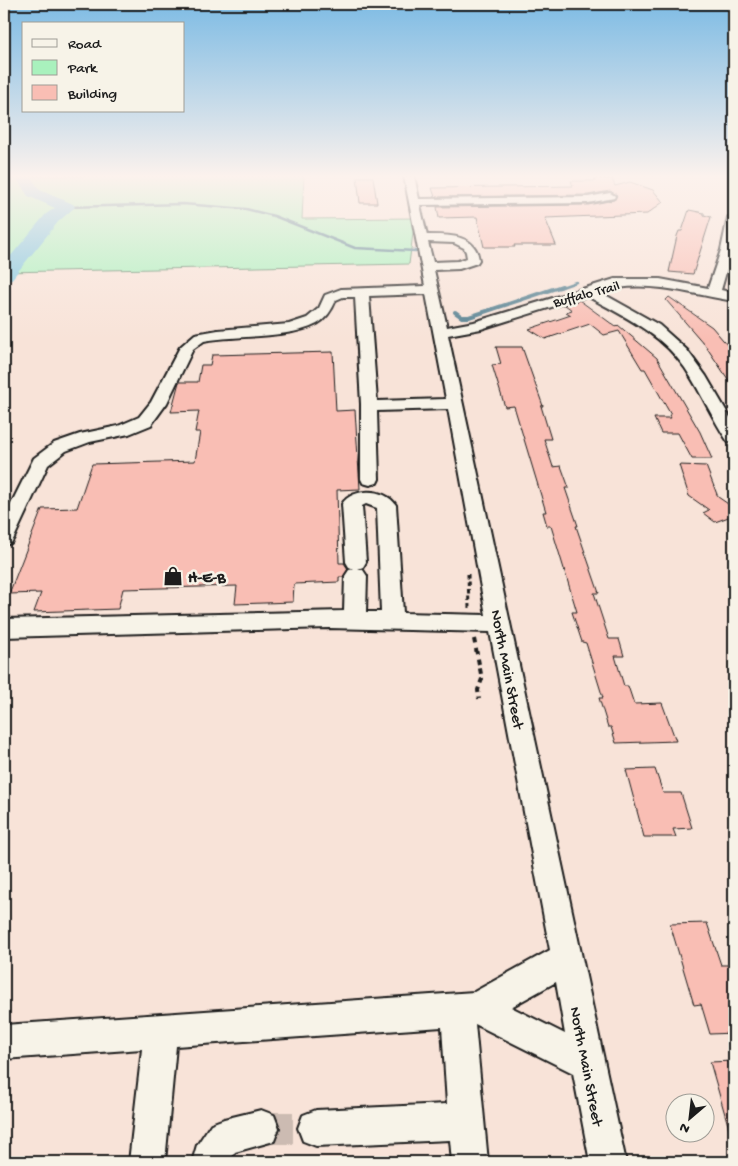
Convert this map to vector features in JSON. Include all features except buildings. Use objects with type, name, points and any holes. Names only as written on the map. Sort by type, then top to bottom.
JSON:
[{"type":"street","name":"North Main Street","points":[[420,230],[608,1162]]},
{"type":"street","points":[[713,293],[732,236]]},
{"type":"street","points":[[422,239],[457,240],[465,243],[474,255],[473,260],[468,264],[428,266]]},
{"type":"street","name":"Buffalo Trail","points":[[441,332],[476,326],[615,283],[663,284],[734,297]]},
{"type":"street","points":[[4,538],[40,462],[60,447],[86,438],[123,430],[145,421],[159,403],[187,347],[200,337],[290,328],[312,321],[324,310],[330,298],[341,293],[433,290]]},
{"type":"street","points":[[588,291],[651,326],[674,344],[687,360],[734,438]]},
{"type":"street","points":[[362,293],[369,406],[370,479]]},
{"type":"street","points":[[369,406],[456,404]]},
{"type":"street","points":[[356,620],[356,569],[352,504],[360,498],[378,498],[386,505],[393,622]]},
{"type":"street","points":[[4,628],[329,619],[472,624],[500,623]]},
{"type":"street","points":[[4,1042],[467,1009],[567,958]]},
{"type":"street","points":[[467,1009],[587,1062]]},
{"type":"street","points":[[467,1009],[466,1121],[470,1162]]},
{"type":"street","points":[[147,1162],[161,1031]]},
{"type":"street","points":[[316,1128],[466,1121]]},
{"type":"street","points":[[210,1162],[210,1158],[224,1137],[260,1128]]},
{"type":"path","points":[[469,566],[467,599],[482,679],[478,690],[479,699]]},
{"type":"green space","points":[[4,230],[413,230],[409,264],[4,272]]},
{"type":"waterway","points":[[4,276],[42,230]]},
{"type":"waterway","points":[[310,230],[355,248],[416,251]]},
{"type":"waterway","points":[[559,288],[576,282]]},
{"type":"waterway","points":[[455,312],[462,317],[469,317],[562,286]]},
{"type":"tunnel","points":[[261,1128],[316,1128]]},
{"type":"place","name":"H-E-B","points":[[173,576]]}]
